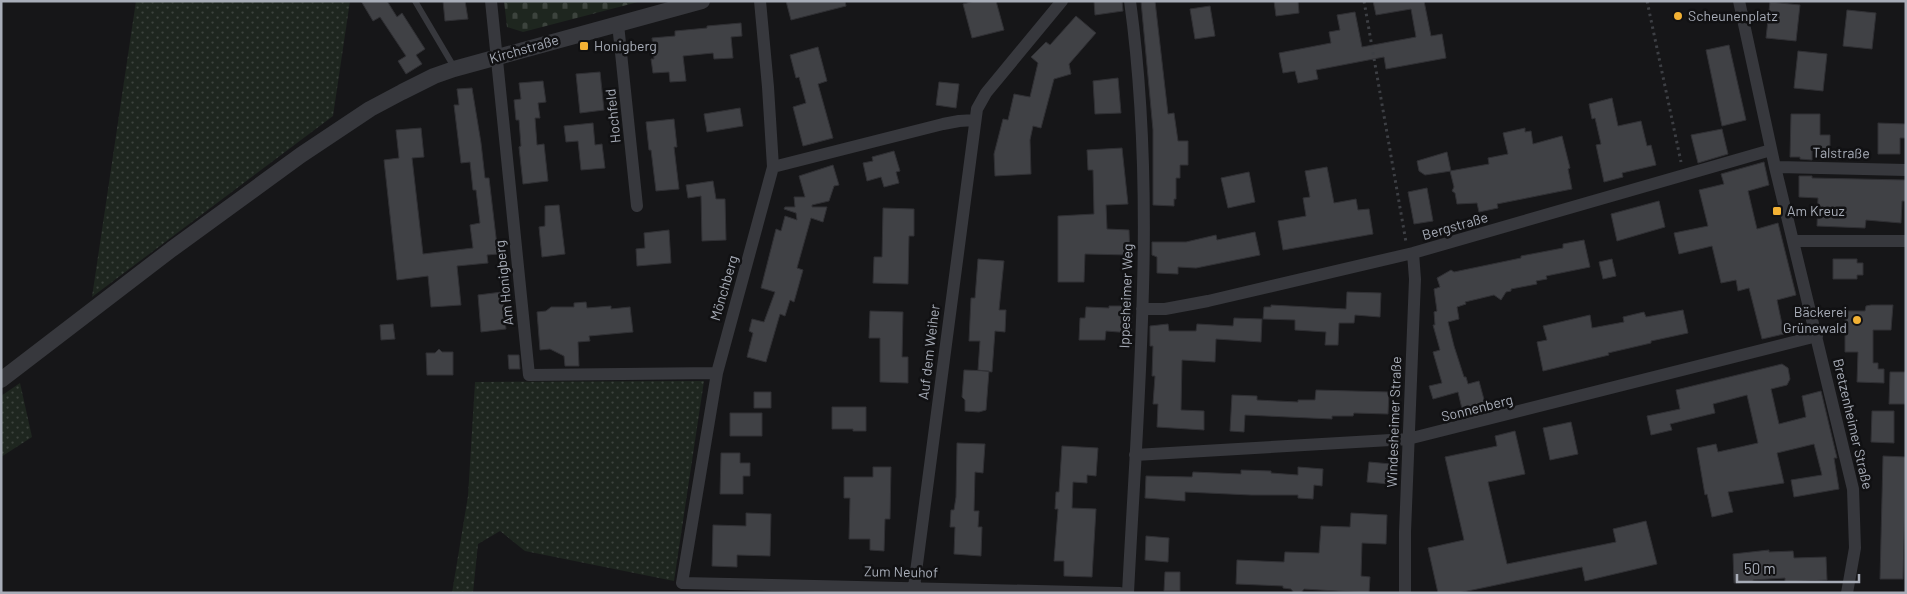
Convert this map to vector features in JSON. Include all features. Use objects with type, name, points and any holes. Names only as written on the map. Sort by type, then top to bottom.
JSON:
[{"type":"street","name":"Am Honigberg","points":[[490,1],[529,375],[717,373]]},
{"type":"street","name":"Kirchstraße","points":[[1,380],[172,249],[300,155],[370,109],[434,76],[454,68],[702,1]]},
{"type":"street","name":"Mönchberg","points":[[681,588],[717,373],[773,168],[760,1]]},
{"type":"street","name":"Auf dem Weiher","points":[[914,587],[977,109],[986,93],[1062,1]]},
{"type":"street","name":"Ippesheimer Weg","points":[[1128,593],[1142,309],[1144,157],[1141,105],[1130,1]]},
{"type":"street","name":"Bretzenheimer Straße","points":[[1739,1],[1775,167],[1854,489],[1855,548],[1847,593]]},
{"type":"street","name":"Hochfeld","points":[[618,24],[637,206]]},
{"type":"street","points":[[773,168],[943,124],[960,120],[975,120]]},
{"type":"street","name":"Bergstraße","points":[[1142,309],[1165,309],[1208,301],[1411,253],[1771,150]]},
{"type":"street","name":"Talstraße","points":[[1775,167],[1906,170]]},
{"type":"street","points":[[1794,241],[1906,241]]},
{"type":"street","name":"Windesheimer Straße","points":[[1405,593],[1405,532],[1415,279],[1411,253]]},
{"type":"street","name":"Sonnenberg","points":[[1135,455],[1408,440],[1817,336]]},
{"type":"street","name":"Zum Neuhof","points":[[681,588],[914,587],[1120,593]]},
{"type":"lane","points":[[415,1],[454,68]]},
{"type":"path","points":[[1364,1],[1411,253]]},
{"type":"path","points":[[1647,1],[1684,176]]},
{"type":"green space","points":[[136,1],[350,1],[333,116],[92,297]]},
{"type":"green space","points":[[504,1],[642,1],[523,32],[507,27]]},
{"type":"green space","points":[[704,381],[674,581],[525,551],[500,531],[478,544],[473,593],[452,593],[468,496],[475,382]]},
{"type":"green space","points":[[20,383],[32,437],[1,457],[1,396]]},
{"type":"building","points":[[361,1],[387,1],[397,17],[402,13],[425,49],[416,55],[422,64],[406,74],[398,61],[406,56],[380,17],[373,21]]},
{"type":"building","points":[[443,1],[465,1],[468,19],[445,21]]},
{"type":"building","points":[[786,1],[845,1],[846,6],[791,20]]},
{"type":"building","points":[[975,1],[996,1],[1004,30],[972,38],[963,4]]},
{"type":"building","points":[[1094,1],[1122,1],[1123,11],[1095,15]]},
{"type":"building","points":[[1141,1],[1155,1],[1168,114],[1174,113],[1178,141],[1188,141],[1188,165],[1180,165],[1180,178],[1176,178],[1174,206],[1153,205],[1153,130]]},
{"type":"building","points":[[1274,1],[1298,1],[1299,13],[1276,16]]},
{"type":"building","points":[[1373,1],[1424,1],[1431,36],[1442,34],[1446,58],[1386,69],[1384,57],[1316,70],[1318,79],[1298,83],[1295,71],[1283,73],[1279,53],[1331,43],[1329,32],[1340,30],[1337,15],[1355,12],[1362,47],[1416,37],[1411,9],[1376,15]]},
{"type":"building","points":[[1770,2],[1800,5],[1796,41],[1766,38]]},
{"type":"building","points":[[1210,6],[1215,36],[1195,39],[1190,9]]},
{"type":"building","points":[[1847,10],[1876,13],[1872,49],[1843,46]]},
{"type":"building","points":[[1076,16],[1096,33],[1069,64],[1071,74],[1054,79],[1041,128],[1033,126],[1030,140],[1031,174],[995,176],[994,154],[1003,119],[1008,120],[1014,94],[1030,97],[1038,63],[1031,57],[1046,42],[1050,45]]},
{"type":"building","points":[[741,23],[742,36],[731,37],[733,58],[714,59],[713,53],[683,56],[686,81],[670,82],[669,72],[653,73],[651,59],[654,59],[652,38],[675,36],[675,31]]},
{"type":"building","points":[[1729,45],[1746,120],[1722,126],[1706,50]]},
{"type":"building","points":[[818,47],[827,81],[818,84],[833,138],[803,146],[793,107],[806,103],[799,77],[796,78],[790,55]]},
{"type":"building","points":[[1798,51],[1827,54],[1823,91],[1794,88]]},
{"type":"building","points":[[600,72],[604,110],[580,113],[576,74]]},
{"type":"building","points":[[1118,78],[1121,113],[1095,114],[1093,81]]},
{"type":"building","points":[[543,81],[546,102],[538,103],[540,118],[535,118],[537,145],[544,144],[548,181],[523,184],[519,147],[521,146],[519,120],[516,120],[514,100],[521,99],[519,83]]},
{"type":"building","points":[[939,82],[959,84],[956,108],[936,105]]},
{"type":"building","points":[[472,88],[485,178],[489,178],[498,254],[487,255],[488,263],[457,266],[461,305],[431,307],[428,276],[397,280],[384,160],[399,158],[396,130],[421,128],[424,157],[412,158],[423,254],[473,248],[470,225],[480,223],[476,190],[473,190],[470,162],[461,163],[454,105],[459,105],[457,89]]},
{"type":"building","points":[[1612,98],[1618,126],[1641,121],[1647,146],[1651,145],[1656,165],[1622,173],[1623,177],[1604,182],[1596,145],[1601,144],[1595,118],[1592,119],[1589,104]]},
{"type":"building","points":[[740,108],[743,126],[707,132],[704,114]]},
{"type":"building","points":[[1791,114],[1820,114],[1820,135],[1830,135],[1830,152],[1812,147],[1812,160],[1790,157]]},
{"type":"building","points":[[674,119],[677,147],[674,147],[679,189],[656,191],[646,122]]},
{"type":"building","points":[[593,123],[595,145],[602,144],[605,168],[581,170],[578,141],[566,142],[564,126]]},
{"type":"building","points":[[1878,123],[1906,124],[1906,138],[1900,138],[1900,154],[1878,154]]},
{"type":"building","points":[[1525,128],[1525,132],[1531,131],[1533,144],[1562,136],[1570,168],[1568,169],[1572,189],[1497,204],[1498,208],[1479,212],[1477,203],[1457,204],[1455,193],[1452,191],[1454,187],[1450,171],[1489,164],[1488,158],[1508,154],[1503,133]]},
{"type":"building","points":[[1722,129],[1728,154],[1698,163],[1691,135]]},
{"type":"building","points":[[1122,148],[1128,204],[1106,205],[1107,229],[1129,230],[1130,255],[1085,254],[1084,282],[1058,282],[1058,216],[1094,214],[1093,170],[1088,170],[1087,150]]},
{"type":"building","points":[[894,151],[900,171],[896,172],[899,183],[884,187],[881,177],[867,181],[863,163],[873,161],[872,157]]},
{"type":"building","points":[[1447,152],[1451,171],[1425,175],[1419,171],[1417,161]]},
{"type":"building","points":[[1764,162],[1769,185],[1748,191],[1757,229],[1778,223],[1796,295],[1777,300],[1784,334],[1762,339],[1749,288],[1738,291],[1736,280],[1721,283],[1712,246],[1679,254],[1674,233],[1708,226],[1699,190],[1724,184],[1721,174]]},
{"type":"building","points":[[833,165],[839,185],[834,186],[829,201],[812,205],[812,207],[827,207],[823,222],[811,218],[797,268],[803,270],[794,302],[790,300],[785,316],[780,314],[766,362],[747,357],[753,333],[749,331],[752,319],[764,322],[775,292],[761,288],[776,229],[781,231],[785,216],[797,220],[796,213],[784,209],[785,207],[795,207],[794,197],[805,197],[799,176]]},
{"type":"building","points":[[1327,167],[1334,203],[1356,199],[1358,210],[1369,209],[1373,234],[1283,250],[1278,221],[1306,216],[1303,198],[1310,197],[1305,171]]},
{"type":"building","points":[[1249,172],[1255,202],[1228,208],[1221,178]]},
{"type":"building","points":[[1799,176],[1812,176],[1812,178],[1906,180],[1906,201],[1902,201],[1901,223],[1866,220],[1865,228],[1817,226],[1818,198],[1799,197]]},
{"type":"building","points":[[713,181],[716,199],[725,199],[726,240],[702,241],[701,196],[688,198],[686,185]]},
{"type":"building","points":[[1427,188],[1433,221],[1414,224],[1408,192]]},
{"type":"building","points":[[1659,201],[1665,227],[1617,241],[1611,214]]},
{"type":"building","points":[[559,205],[565,254],[542,257],[539,227],[545,226],[545,206]]},
{"type":"building","points":[[883,208],[914,209],[914,236],[909,236],[908,284],[873,283],[874,257],[882,257]]},
{"type":"building","points":[[669,230],[671,263],[637,266],[636,249],[645,248],[644,233]]},
{"type":"building","points":[[1255,232],[1260,255],[1196,268],[1178,267],[1178,274],[1157,273],[1157,257],[1152,255],[1152,242],[1186,242],[1216,235],[1217,240]]},
{"type":"building","points":[[1584,240],[1590,267],[1546,276],[1547,279],[1536,281],[1537,284],[1511,289],[1511,291],[1506,292],[1501,300],[1494,295],[1465,302],[1466,304],[1457,307],[1459,319],[1448,322],[1454,346],[1468,384],[1479,381],[1486,407],[1463,413],[1458,392],[1433,399],[1429,386],[1442,383],[1433,352],[1440,350],[1433,325],[1435,325],[1434,312],[1437,311],[1434,289],[1440,287],[1437,278],[1451,270],[1454,272],[1521,258],[1521,256],[1563,248],[1563,244]]},
{"type":"building","points":[[978,259],[1004,261],[999,310],[1006,310],[1005,332],[995,331],[992,372],[978,370],[980,341],[969,341],[971,298],[975,298]]},
{"type":"building","points":[[1612,259],[1616,276],[1603,279],[1599,262]]},
{"type":"building","points":[[1833,259],[1857,259],[1857,263],[1863,263],[1863,275],[1857,275],[1857,279],[1833,279]]},
{"type":"building","points":[[502,292],[506,329],[481,332],[478,295]]},
{"type":"building","points":[[1347,292],[1381,293],[1380,317],[1355,315],[1354,323],[1339,323],[1338,345],[1325,345],[1326,332],[1295,330],[1295,320],[1263,319],[1264,307],[1271,307],[1271,305],[1346,309]]},
{"type":"building","points":[[586,302],[587,308],[611,306],[611,309],[630,307],[633,332],[589,336],[590,341],[578,342],[579,366],[565,366],[564,356],[550,349],[540,350],[537,312],[546,311],[551,307],[574,307],[574,303]]},
{"type":"building","points":[[1893,305],[1891,330],[1873,330],[1873,363],[1878,363],[1878,369],[1884,369],[1884,383],[1857,382],[1858,352],[1845,352],[1845,311],[1865,311],[1866,306]]},
{"type":"building","points":[[1109,306],[1130,306],[1129,314],[1132,314],[1131,333],[1106,331],[1105,340],[1079,340],[1080,318],[1085,318],[1086,307],[1109,308]]},
{"type":"building","points":[[1683,310],[1688,333],[1651,341],[1651,343],[1608,353],[1609,355],[1543,371],[1537,342],[1547,340],[1543,326],[1590,315],[1592,328],[1624,322],[1623,317],[1644,312],[1646,317]]},
{"type":"building","points":[[870,311],[903,312],[902,357],[908,357],[908,383],[880,382],[880,338],[869,338]]},
{"type":"building","points":[[1234,318],[1262,319],[1261,342],[1216,339],[1215,362],[1182,360],[1181,410],[1204,411],[1204,430],[1157,427],[1158,404],[1153,404],[1155,376],[1152,376],[1153,346],[1150,346],[1150,326],[1168,324],[1169,331],[1196,331],[1197,324],[1233,326]]},
{"type":"building","points":[[393,324],[395,339],[381,340],[380,325]]},
{"type":"building","points":[[439,349],[442,352],[453,352],[453,375],[427,375],[426,353],[435,353]]},
{"type":"building","points":[[508,355],[519,355],[520,369],[509,369]]},
{"type":"building","points":[[1782,364],[1788,368],[1790,379],[1787,385],[1771,389],[1779,424],[1806,417],[1802,396],[1821,391],[1837,458],[1834,458],[1839,489],[1794,497],[1791,480],[1822,475],[1814,444],[1777,453],[1784,483],[1728,492],[1733,512],[1712,517],[1707,494],[1705,495],[1697,448],[1716,444],[1718,452],[1758,443],[1747,395],[1713,404],[1715,413],[1670,424],[1672,430],[1651,435],[1647,416],[1680,409],[1676,390]]},
{"type":"building","points":[[964,370],[989,371],[986,410],[979,412],[965,411],[965,400],[962,397]]},
{"type":"building","points":[[1890,372],[1906,372],[1905,404],[1889,404]]},
{"type":"building","points":[[1316,390],[1389,392],[1388,414],[1354,413],[1353,416],[1332,416],[1332,419],[1245,415],[1244,432],[1230,431],[1232,395],[1257,396],[1257,400],[1298,402],[1298,400],[1315,400]]},
{"type":"building","points":[[754,392],[771,392],[771,408],[754,408]]},
{"type":"building","points":[[832,407],[866,407],[866,431],[832,429]]},
{"type":"building","points":[[1872,411],[1894,411],[1894,443],[1871,442]]},
{"type":"building","points":[[730,413],[762,413],[762,436],[730,436]]},
{"type":"building","points":[[1571,422],[1578,454],[1550,460],[1543,428]]},
{"type":"building","points":[[1515,431],[1525,474],[1488,482],[1507,564],[1616,542],[1613,529],[1646,521],[1657,564],[1585,581],[1582,567],[1458,593],[1438,593],[1428,548],[1464,540],[1445,457],[1497,446],[1495,436]]},
{"type":"building","points":[[957,443],[985,444],[983,473],[975,472],[974,511],[979,511],[978,527],[982,527],[981,556],[954,554],[955,527],[950,527],[951,510],[954,510],[956,497]]},
{"type":"building","points":[[1062,446],[1098,448],[1096,476],[1087,475],[1087,483],[1073,482],[1072,508],[1096,509],[1092,577],[1064,576],[1064,561],[1054,561],[1058,509],[1055,509],[1056,492],[1059,492]]},
{"type":"building","points":[[721,453],[740,453],[740,463],[750,463],[750,476],[743,476],[743,494],[720,494]]},
{"type":"building","points":[[1883,456],[1906,457],[1903,579],[1880,579]]},
{"type":"building","points":[[1369,462],[1391,464],[1389,484],[1367,482]]},
{"type":"building","points":[[873,467],[891,467],[890,519],[885,519],[884,551],[870,550],[870,539],[849,539],[850,498],[844,498],[844,477],[873,477]]},
{"type":"building","points":[[1298,467],[1323,469],[1322,486],[1314,485],[1313,499],[1298,498],[1298,495],[1185,492],[1185,501],[1145,498],[1146,476],[1192,477],[1193,472],[1241,474],[1241,470],[1271,471],[1271,473],[1298,475]]},
{"type":"building","points":[[746,513],[771,514],[770,556],[737,555],[737,567],[712,566],[713,525],[746,526]]},
{"type":"building","points":[[1351,513],[1387,515],[1386,544],[1362,543],[1361,576],[1370,577],[1369,593],[1304,589],[1301,593],[1294,593],[1291,589],[1283,588],[1283,586],[1236,584],[1237,560],[1284,562],[1285,552],[1319,553],[1321,526],[1350,527]]},
{"type":"building","points":[[1146,536],[1169,538],[1168,562],[1145,560]]},
{"type":"building","points":[[1769,550],[1769,552],[1793,551],[1794,558],[1826,557],[1827,580],[1785,582],[1785,578],[1734,583],[1733,554]]},
{"type":"building","points":[[1165,572],[1180,572],[1180,591],[1164,591]]},
{"type":"place","name":"Scheunenplatz","points":[[1678,16]]},
{"type":"place","name":"Honigberg","points":[[584,46]]},
{"type":"place","name":"Am Kreuz","points":[[1777,211]]},
{"type":"place","name":"Bäckerei Grünewald","points":[[1857,320]]}]
